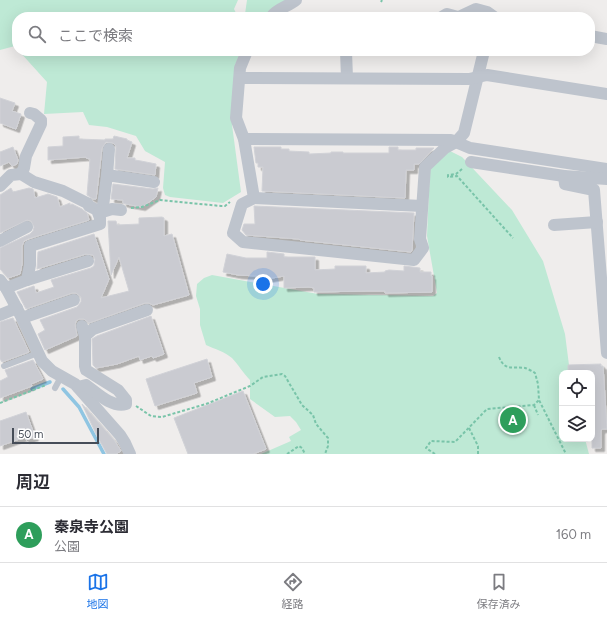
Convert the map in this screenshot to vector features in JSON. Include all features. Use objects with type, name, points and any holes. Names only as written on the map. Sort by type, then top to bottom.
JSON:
[{"type":"street","points":[[275,12],[290,5],[296,0]]},
{"type":"street","points":[[470,12],[476,9],[487,12]]},
{"type":"street","points":[[595,37],[607,39]]},
{"type":"street","points":[[245,56],[240,68],[236,118],[244,139],[254,198]]},
{"type":"street","points":[[346,56],[347,78]]},
{"type":"street","points":[[422,206],[254,198],[242,204],[233,232],[243,242],[414,260],[423,248],[420,238],[425,167],[445,148],[456,142],[464,133],[483,56]]},
{"type":"street","points":[[240,78],[469,79],[487,75],[607,94]]},
{"type":"street","points":[[23,171],[26,156],[41,124],[40,120],[34,114],[30,113]]},
{"type":"street","points":[[0,186],[11,175],[23,171],[31,159],[41,136],[49,127]]},
{"type":"street","points":[[244,139],[445,140],[456,142],[470,148],[607,169]]},
{"type":"street","points":[[27,280],[30,265],[30,246],[100,224],[99,213],[103,206],[109,149]]},
{"type":"street","points":[[471,162],[564,176],[607,179]]},
{"type":"street","points":[[23,171],[34,182],[63,191],[87,203],[99,213]]},
{"type":"street","points":[[107,175],[154,182]]},
{"type":"street","points":[[564,176],[565,184],[594,190],[607,353]]},
{"type":"street","points":[[99,213],[112,209],[121,210]]},
{"type":"street","points":[[554,225],[597,222]]},
{"type":"street","points":[[0,241],[27,226]]},
{"type":"street","points":[[88,261],[27,280],[3,284],[42,361],[78,387],[120,435],[126,443],[130,454]]},
{"type":"street","points":[[0,315],[19,313],[74,300]]},
{"type":"street","points":[[78,387],[86,385],[106,400],[119,405],[126,404],[125,398],[118,390],[86,370],[84,331],[92,330],[147,310]]},
{"type":"lane","points":[[4,366],[38,353]]},
{"type":"lane","points":[[55,388],[57,373]]},
{"type":"path","points":[[471,162],[456,174],[448,175],[448,177],[457,176],[513,238]]},
{"type":"path","points":[[121,210],[121,207],[142,207],[160,200],[225,206]]},
{"type":"path","points":[[499,357],[506,366],[514,369],[526,368],[535,373],[538,384],[539,400],[566,454]]},
{"type":"path","points":[[0,403],[50,384],[57,373]]},
{"type":"path","points":[[126,402],[138,407],[151,416],[162,417],[206,404],[250,386],[263,377],[282,374],[285,376],[302,405],[313,415],[316,424],[328,438],[328,446],[325,454]]},
{"type":"path","points":[[435,454],[426,448],[431,441],[455,442],[487,409],[534,405],[539,400]]},
{"type":"path","points":[[534,405],[538,416]]},
{"type":"path","points":[[469,428],[478,446],[478,454]]},
{"type":"path","points":[[287,454],[299,446],[305,454]]},
{"type":"green space","points":[[0,0],[238,0],[234,9],[236,12],[12,12],[12,47],[0,50]]},
{"type":"green space","points":[[247,0],[295,0],[268,12],[245,12]]},
{"type":"green space","points":[[24,56],[239,56],[235,65],[232,125],[241,192],[223,203],[170,197],[165,195],[163,188],[165,162],[145,151],[136,136],[107,127],[89,125],[83,112],[44,114],[47,82]]},
{"type":"green space","points":[[450,151],[462,157],[512,210],[543,261],[565,334],[570,370],[559,370],[559,442],[586,442],[589,454],[261,454],[291,441],[289,437],[301,430],[290,416],[275,417],[250,399],[250,380],[232,358],[206,345],[200,325],[200,309],[196,296],[197,284],[204,278],[212,275],[318,294],[433,296],[437,293],[427,236],[430,168]]},
{"type":"building","points":[[0,98],[15,103],[12,111],[21,114],[16,129],[0,123]]},
{"type":"building","points":[[79,136],[79,139],[105,140],[113,139],[114,136],[127,139],[132,142],[127,158],[135,158],[135,160],[156,164],[155,175],[115,169],[116,146],[113,143],[106,142],[102,148],[96,199],[93,199],[87,195],[90,159],[86,157],[48,160],[48,147],[63,146],[63,137]]},
{"type":"building","points":[[13,147],[18,160],[17,164],[12,166],[9,162],[0,166],[0,152]]},
{"type":"building","points":[[254,147],[281,147],[281,149],[289,149],[289,151],[309,152],[309,154],[331,152],[389,153],[389,147],[398,147],[398,150],[434,148],[419,164],[414,164],[414,170],[406,170],[405,198],[262,191],[263,167],[258,167],[258,163],[256,163]]},
{"type":"building","points":[[113,184],[153,189],[158,188],[156,197],[142,207],[123,203],[123,200],[111,199]]},
{"type":"building","points":[[11,188],[13,192],[29,188],[33,189],[35,198],[48,194],[57,197],[60,207],[70,203],[70,205],[72,204],[87,213],[89,220],[24,241],[22,246],[22,264],[20,274],[8,278],[0,269],[0,248],[30,234],[34,227],[31,221],[27,220],[0,233],[0,195]]},
{"type":"building","points":[[254,206],[414,213],[412,250],[411,252],[299,239],[246,235],[242,230],[244,224],[255,224]]},
{"type":"building","points":[[139,218],[164,218],[164,236],[172,234],[189,295],[153,305],[145,303],[89,323],[84,319],[79,319],[76,321],[75,325],[77,336],[45,350],[38,334],[45,330],[40,320],[77,307],[81,302],[81,297],[76,293],[72,293],[26,309],[17,292],[34,286],[36,293],[54,287],[51,280],[91,268],[94,266],[95,259],[93,255],[86,254],[37,269],[38,252],[94,234],[109,279],[101,298],[129,291],[119,257],[111,275],[108,221],[116,221],[117,225],[139,224]]},
{"type":"building","points":[[267,252],[284,254],[284,257],[315,257],[315,270],[335,269],[335,266],[366,266],[366,273],[385,272],[389,270],[404,271],[404,266],[420,268],[420,272],[431,272],[432,292],[314,292],[314,288],[309,287],[284,288],[284,276],[260,280],[260,278],[257,278],[258,276],[238,275],[223,272],[227,254],[246,258],[267,258]]},
{"type":"building","points":[[151,316],[164,354],[153,358],[152,356],[140,360],[139,356],[117,364],[96,368],[93,365],[92,339]]},
{"type":"building","points":[[13,318],[29,352],[2,362],[0,359],[0,322]]},
{"type":"building","points":[[207,359],[212,377],[194,383],[197,393],[155,406],[146,379]]},
{"type":"building","points":[[33,360],[43,379],[31,384],[32,386],[0,398],[0,381],[8,377],[5,370]]},
{"type":"building","points":[[601,364],[601,366],[603,366],[607,429],[602,429],[601,431],[601,448],[592,448],[592,442],[595,442],[595,370],[568,370],[568,365]]},
{"type":"building","points":[[243,391],[266,449],[253,454],[188,454],[174,418]]},
{"type":"building","points":[[82,404],[114,440],[121,451],[116,454],[107,454]]},
{"type":"building","points":[[26,412],[35,437],[26,440],[25,437],[0,446],[0,421]]},
{"type":"waterway","points":[[32,389],[50,382]]},
{"type":"waterway","points":[[63,389],[79,407],[104,454]]},
{"type":"place","name":"秦泉寺公園","points":[[513,420]]}]
